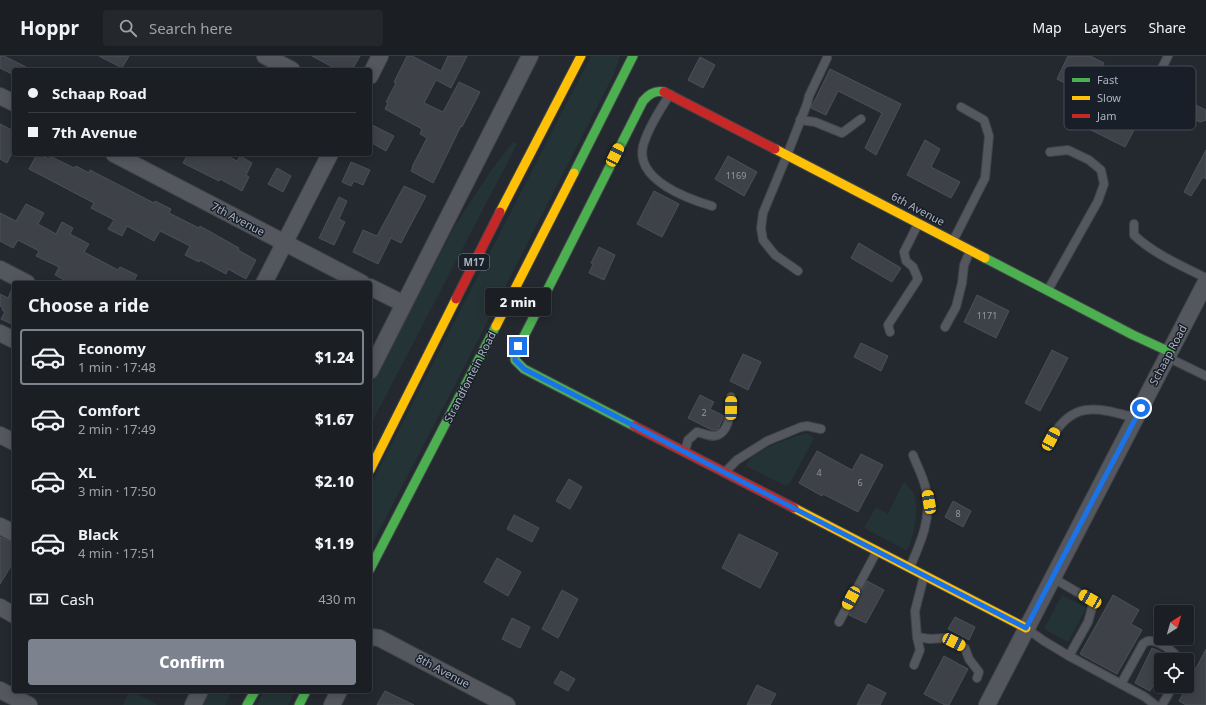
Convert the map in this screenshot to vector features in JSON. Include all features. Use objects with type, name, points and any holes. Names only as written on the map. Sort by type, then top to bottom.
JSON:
[{"type":"street","points":[[265,56],[288,68]]},
{"type":"street","points":[[372,72],[380,56]]},
{"type":"street","points":[[372,368],[530,56]]},
{"type":"street","name":"M17","points":[[372,466],[507,198],[581,56]]},
{"type":"street","name":"Strandfontein Road","points":[[372,565],[554,214],[633,56]]},
{"type":"street","name":"6th Avenue","points":[[685,452],[524,369],[515,360],[515,354],[643,101],[648,94],[655,91],[662,91],[670,94],[1133,335],[1168,355]]},
{"type":"street","points":[[0,96],[12,102]]},
{"type":"street","name":"7th Avenue","points":[[118,156],[358,281]]},
{"type":"street","points":[[265,281],[329,156]]},
{"type":"street","points":[[0,269],[23,281]]},
{"type":"street","name":"Schaap Road","points":[[987,705],[1205,286]]},
{"type":"street","points":[[372,288],[404,304]]},
{"type":"street","points":[[0,333],[12,339]]},
{"type":"street","points":[[0,435],[12,441]]},
{"type":"street","points":[[685,452],[1026,628]]},
{"type":"street","points":[[0,526],[12,532]]},
{"type":"street","points":[[0,607],[12,614]]},
{"type":"street","name":"8th Avenue","points":[[375,638],[489,701],[507,705]]},
{"type":"street","points":[[0,690],[30,705]]},
{"type":"street","points":[[193,705],[199,693]]},
{"type":"street","points":[[247,705],[254,693]]},
{"type":"street","points":[[299,705],[305,693]]},
{"type":"street","points":[[332,705],[338,693]]},
{"type":"lane","points":[[1163,66],[1168,56]]},
{"type":"lane","points":[[798,271],[775,255],[763,240],[763,213],[788,155],[807,104],[808,96],[827,58]]},
{"type":"lane","points":[[670,94],[644,142],[642,157],[646,168],[653,177],[688,199],[712,206]]},
{"type":"lane","points":[[953,241],[985,178],[989,136],[984,120],[961,107]]},
{"type":"lane","points":[[800,120],[815,122],[842,133],[861,119]]},
{"type":"lane","points":[[1048,291],[1098,201],[1104,184],[1101,170],[1090,160],[1068,150],[1050,152]]},
{"type":"lane","points":[[890,332],[888,325],[918,279],[913,267],[906,261],[904,252],[919,223]]},
{"type":"lane","points":[[1134,224],[1134,235],[1140,241],[1205,286]]},
{"type":"lane","points":[[945,327],[956,307],[962,283],[964,266],[970,250]]},
{"type":"lane","points":[[1168,355],[1205,374]]},
{"type":"lane","points":[[685,452],[688,440],[697,432],[709,435],[718,435],[725,430],[731,408],[731,397]]},
{"type":"lane","points":[[1051,439],[1058,426],[1069,416],[1085,409],[1101,410],[1136,418]]},
{"type":"lane","points":[[724,472],[737,460],[766,441],[801,427],[807,426],[822,429]]},
{"type":"lane","points":[[910,568],[922,539],[929,502],[926,488],[913,455]]},
{"type":"lane","points":[[838,622],[877,551]]},
{"type":"lane","points":[[914,665],[920,650],[917,637],[915,611],[925,576]]},
{"type":"lane","points":[[1053,578],[1090,599],[1093,604],[1088,622],[1070,656]]},
{"type":"lane","points":[[1026,628],[1044,641],[1145,697],[1155,705]]},
{"type":"lane","points":[[917,637],[930,639],[945,638],[965,648],[969,659],[979,672],[976,678]]},
{"type":"lane","points":[[1121,684],[1143,644],[1148,641],[1154,642],[1174,653]]},
{"type":"lane","points":[[1162,705],[1168,693]]},
{"type":"shaded area","points":[[591,56],[620,56],[614,74],[372,544],[372,482]]},
{"type":"shaded area","points":[[513,142],[517,144],[372,422],[372,382],[456,224],[492,169]]},
{"type":"shaded area","points":[[806,433],[814,438],[790,483],[786,486],[746,466],[749,460],[755,455],[772,445]]},
{"type":"shaded area","points":[[904,481],[914,495],[916,502],[916,516],[913,533],[909,546],[906,550],[864,528],[876,507],[888,514]]},
{"type":"shaded area","points":[[1062,595],[1086,608],[1068,642],[1044,629]]},
{"type":"shaded area","points":[[129,693],[136,693],[158,705],[123,705]]},
{"type":"shaded area","points":[[209,693],[231,693],[225,705],[203,705]]},
{"type":"shaded area","points":[[263,693],[294,693],[288,705],[257,705]]},
{"type":"building","points":[[0,56],[4,56],[28,68],[12,68],[12,74],[0,68]]},
{"type":"building","points":[[99,56],[129,56],[122,68]]},
{"type":"building","points":[[312,56],[360,56],[353,68],[334,68]]},
{"type":"building","points":[[407,56],[412,56],[441,71],[448,56],[467,56],[451,88],[436,80],[424,103],[443,112],[459,82],[480,92],[462,127],[461,126],[433,183],[411,171],[427,138],[420,134],[422,129],[385,109],[388,103],[386,102],[396,83],[394,82]]},
{"type":"building","points":[[1068,56],[1090,56],[1104,63],[1102,66],[1064,66],[1064,83],[1057,79]]},
{"type":"building","points":[[700,57],[715,65],[703,88],[688,80]]},
{"type":"building","points":[[830,69],[901,104],[876,155],[865,148],[882,113],[838,91],[826,115],[811,108]]},
{"type":"building","points":[[1196,105],[1206,110],[1206,120],[1200,122],[1196,120]]},
{"type":"building","points":[[0,124],[12,130],[12,153],[7,163],[0,159]]},
{"type":"building","points":[[372,125],[394,136],[386,151],[372,143]]},
{"type":"building","points":[[1091,130],[1134,130],[1125,147]]},
{"type":"building","points":[[925,140],[940,149],[931,167],[960,182],[951,198],[907,175]]},
{"type":"building","points":[[1206,150],[1206,179],[1203,177],[1191,196],[1184,192]]},
{"type":"building","points":[[36,156],[42,156],[49,159],[50,156],[74,168],[76,166],[89,173],[90,170],[154,203],[155,201],[171,209],[169,213],[199,228],[200,226],[239,248],[238,250],[256,260],[246,279],[228,269],[226,274],[200,260],[199,262],[185,255],[190,246],[160,231],[154,241],[127,226],[122,236],[108,229],[114,220],[91,208],[94,203],[29,169]]},
{"type":"building","points":[[187,156],[228,156],[237,161],[240,156],[252,163],[246,175],[249,177],[242,191],[220,179],[219,181],[183,163]]},
{"type":"building","points":[[728,156],[757,172],[744,196],[715,179]]},
{"type":"building","points":[[351,162],[370,170],[363,185],[354,181],[351,186],[342,182]]},
{"type":"building","points":[[277,168],[291,176],[283,192],[268,184]]},
{"type":"building","points":[[404,186],[426,196],[401,243],[391,238],[378,264],[353,252],[363,230],[377,236]]},
{"type":"building","points":[[654,191],[679,204],[662,237],[637,224]]},
{"type":"building","points":[[339,197],[347,201],[339,219],[345,222],[334,245],[319,238]]},
{"type":"building","points":[[26,204],[44,213],[38,224],[56,234],[62,222],[73,228],[70,234],[89,244],[84,252],[118,270],[120,267],[137,275],[134,281],[66,281],[55,275],[59,267],[36,256],[39,251],[18,240],[13,248],[0,241],[0,213],[16,221]]},
{"type":"building","points":[[859,243],[901,268],[892,282],[851,258]]},
{"type":"building","points":[[599,247],[615,255],[604,280],[589,273],[593,264],[591,263]]},
{"type":"building","points":[[12,288],[12,324],[1,319],[5,312],[0,306],[0,294],[8,298]]},
{"type":"building","points":[[977,295],[1009,311],[996,338],[964,322]]},
{"type":"building","points":[[861,343],[888,356],[881,371],[854,357]]},
{"type":"building","points":[[1052,350],[1068,358],[1040,411],[1025,403]]},
{"type":"building","points":[[743,354],[761,362],[748,390],[730,381]]},
{"type":"building","points":[[700,395],[714,402],[710,409],[724,416],[718,429],[716,430],[712,430],[688,418]]},
{"type":"building","points":[[817,451],[852,470],[861,454],[883,465],[858,512],[823,494],[822,496],[799,483]]},
{"type":"building","points":[[569,479],[582,487],[570,509],[556,501]]},
{"type":"building","points":[[953,501],[971,511],[963,527],[945,517]]},
{"type":"building","points":[[514,515],[539,528],[532,542],[507,529]]},
{"type":"building","points":[[739,534],[778,553],[760,588],[722,568]]},
{"type":"building","points":[[0,537],[12,542],[12,564],[0,584]]},
{"type":"building","points":[[497,558],[521,572],[508,596],[484,582]]},
{"type":"building","points":[[867,581],[884,590],[866,623],[849,615]]},
{"type":"building","points":[[562,590],[578,599],[558,638],[542,629]]},
{"type":"building","points":[[1113,595],[1139,610],[1131,624],[1142,630],[1117,674],[1080,654]]},
{"type":"building","points":[[955,617],[975,627],[969,640],[948,629]]},
{"type":"building","points":[[512,618],[530,627],[520,648],[502,639]]},
{"type":"building","points":[[1152,648],[1161,652],[1154,653],[1154,683],[1150,691],[1135,683]]},
{"type":"building","points":[[1206,649],[1206,705],[1186,705],[1179,701],[1183,693],[1194,693],[1194,672]]},
{"type":"building","points":[[944,656],[968,669],[949,705],[945,705],[924,694]]},
{"type":"building","points":[[561,671],[575,679],[568,691],[554,683]]},
{"type":"building","points":[[868,684],[886,693],[880,705],[857,705]]},
{"type":"building","points":[[757,685],[776,694],[770,705],[747,705]]},
{"type":"building","points":[[385,691],[414,705],[377,705]]},
{"type":"traffic: fast","points":[[574,173],[633,56]]},
{"type":"traffic: fast","points":[[634,426],[524,369],[515,360],[515,354],[643,101],[652,93],[664,92]]},
{"type":"traffic: fast","points":[[985,258],[1133,335],[1170,352]]},
{"type":"traffic: fast","points":[[372,565],[496,326]]},
{"type":"traffic: fast","points":[[247,705],[254,693]]},
{"type":"traffic: fast","points":[[299,705],[305,693]]},
{"type":"traffic: slow","points":[[500,212],[581,56]]},
{"type":"traffic: slow","points":[[775,149],[985,258]]},
{"type":"traffic: slow","points":[[496,326],[574,173]]},
{"type":"traffic: slow","points":[[372,466],[456,299]]},
{"type":"traffic: slow","points":[[794,508],[1026,628]]},
{"type":"traffic: jam","points":[[664,92],[775,149]]},
{"type":"traffic: jam","points":[[456,299],[500,212]]},
{"type":"traffic: jam","points":[[634,426],[794,508]]},
{"type":"route","points":[[518,346],[515,354],[515,360],[524,369],[1026,628],[1141,408]]}]
